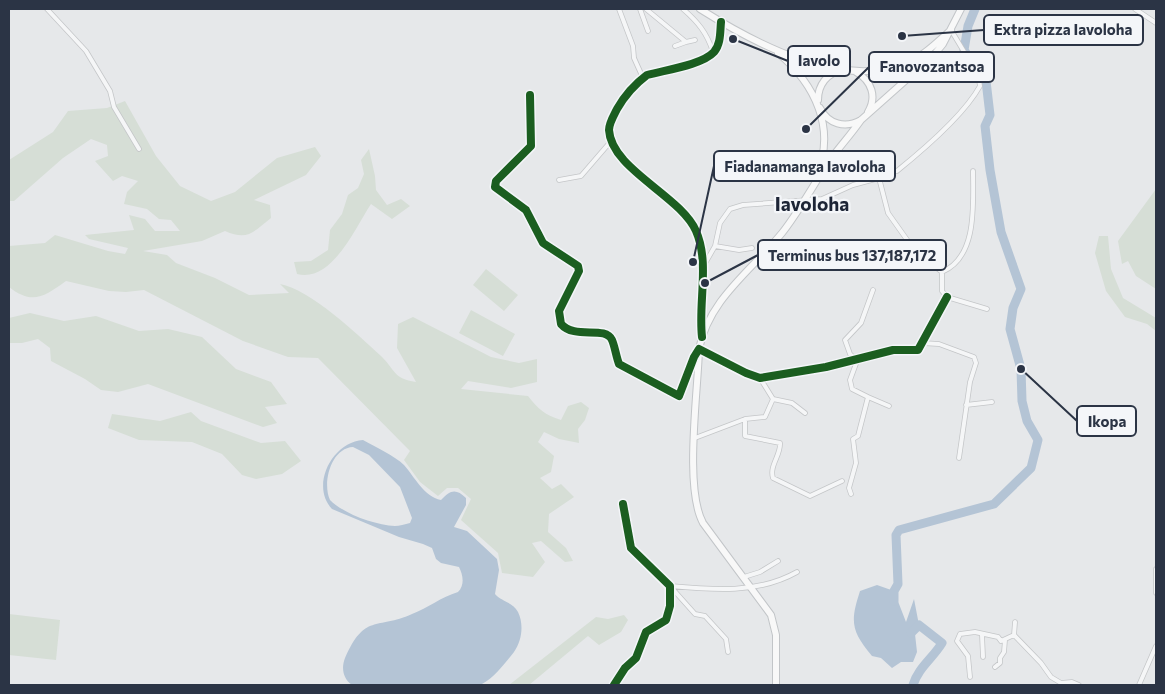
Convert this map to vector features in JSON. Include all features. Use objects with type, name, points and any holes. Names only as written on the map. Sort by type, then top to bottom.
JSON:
[{"type":"main road","points":[[700,9],[774,49],[852,71],[879,71],[905,63],[920,56],[951,30]]},
{"type":"main road","points":[[774,49],[802,76],[828,118],[840,124],[848,125],[863,118],[933,56],[951,30],[961,9]]},
{"type":"main road","points":[[808,194],[819,170],[825,142],[818,91],[822,83],[831,74],[843,70]]},
{"type":"main road","points":[[776,685],[774,625],[766,607],[703,523],[696,507],[693,484],[699,349],[712,313],[730,287],[783,232],[872,104],[872,90],[864,78],[852,71]]},
{"type":"street","points":[[47,9],[86,51],[110,91],[114,107],[139,149]]},
{"type":"street","points":[[618,9],[634,46],[634,58],[643,78]]},
{"type":"street","points":[[640,9],[648,31]]},
{"type":"street","points":[[646,9],[686,42]]},
{"type":"street","points":[[684,9],[699,23],[708,37],[713,52]]},
{"type":"street","points":[[1135,9],[1156,23]]},
{"type":"street","points":[[702,337],[700,319],[702,269],[700,245],[695,229],[668,198],[625,160],[612,140],[609,131],[616,111],[632,87],[643,78],[698,61],[713,52],[719,43],[721,22]]},
{"type":"street","points":[[942,272],[915,251],[888,212],[879,178],[880,174],[886,170],[897,171],[905,164],[939,133],[980,86],[978,75],[951,30]]},
{"type":"street","points":[[675,46],[695,40]]},
{"type":"street","points":[[530,95],[531,146],[496,181],[495,187],[526,210],[543,243],[578,266],[579,271],[559,311],[561,324],[571,332],[606,334],[611,338],[619,364],[679,396],[699,349],[760,378],[857,361],[893,350],[918,350],[947,297]]},
{"type":"street","points":[[559,180],[581,176],[612,140]]},
{"type":"street","points":[[942,272],[952,268],[971,236],[973,171]]},
{"type":"street","points":[[702,269],[715,246],[720,223],[730,209],[743,205],[822,199],[853,185],[879,178]]},
{"type":"street","points":[[715,246],[739,250],[752,248]]},
{"type":"street","points":[[942,272],[941,285],[947,297],[987,309]]},
{"type":"street","points":[[857,361],[850,354],[845,340],[862,323],[873,290]]},
{"type":"street","points":[[922,344],[939,344],[974,357],[976,363],[966,405],[967,414],[959,458]]},
{"type":"street","points":[[857,361],[850,380],[852,388],[889,406]]},
{"type":"street","points":[[760,378],[773,399],[792,403],[804,413]]},
{"type":"street","points":[[851,494],[849,488],[856,463],[853,439],[858,436],[868,397]]},
{"type":"street","points":[[695,438],[745,419],[765,417],[773,399]]},
{"type":"street","points":[[966,405],[992,402]]},
{"type":"street","points":[[745,419],[745,436],[780,443],[779,455],[772,469],[773,478],[810,496],[842,480]]},
{"type":"street","points":[[623,504],[631,548],[696,614],[705,616],[726,639],[728,652]]},
{"type":"street","points":[[744,578],[760,572],[778,561]]},
{"type":"street","points":[[1156,569],[1156,593]]},
{"type":"street","points":[[670,586],[710,590],[752,588],[780,582],[797,572]]},
{"type":"street","points":[[614,685],[625,668],[636,658],[646,632],[666,620],[670,606],[670,586]]},
{"type":"street","points":[[1015,622],[1014,635],[1051,676],[1060,684],[1072,682],[1079,685]]},
{"type":"street","points":[[970,677],[968,656],[957,641],[960,634],[975,632],[982,635],[998,636],[1001,641],[1014,635]]},
{"type":"street","points":[[982,635],[983,658]]},
{"type":"street","points":[[995,667],[1000,663],[1000,658],[1004,652],[1005,640]]},
{"type":"street","points":[[1140,685],[1156,646]]},
{"type":"shaded area","points":[[125,101],[156,156],[180,186],[211,201],[235,192],[277,158],[315,147],[321,156],[306,175],[254,200],[270,205],[271,218],[250,233],[239,235],[225,231],[202,241],[143,251],[167,255],[176,263],[215,278],[249,295],[289,293],[280,284],[305,294],[333,314],[381,356],[395,373],[408,381],[416,382],[397,348],[398,324],[413,317],[491,357],[519,363],[537,359],[537,382],[511,388],[468,381],[461,389],[528,396],[542,411],[561,420],[568,406],[581,402],[589,408],[585,420],[578,429],[579,443],[559,439],[544,432],[538,442],[554,456],[551,472],[540,478],[552,489],[561,484],[574,497],[549,514],[548,532],[566,548],[573,561],[565,562],[541,541],[532,543],[545,562],[533,577],[502,573],[498,553],[461,520],[471,499],[458,488],[447,488],[438,496],[420,482],[404,460],[410,451],[318,358],[288,357],[243,341],[144,290],[109,291],[66,281],[44,295],[31,297],[17,293],[9,287],[9,246],[45,243],[55,235],[108,251],[125,254],[128,248],[89,239],[85,235],[134,230],[129,215],[145,219],[155,231],[180,231],[171,220],[159,219],[147,209],[124,204],[127,192],[138,181],[122,176],[113,181],[95,161],[108,156],[107,145],[91,139],[63,158],[14,201],[9,201],[9,160],[53,132],[68,111],[107,108]]},
{"type":"shaded area","points":[[369,149],[376,190],[387,205],[401,199],[410,206],[392,219],[371,204],[350,239],[332,262],[310,275],[297,274],[294,262],[311,261],[328,250],[330,230],[342,214],[348,195],[358,188],[364,174],[361,160]]},
{"type":"shaded area","points":[[1156,189],[1156,289],[1136,276],[1128,261],[1122,264],[1118,241]]},
{"type":"shaded area","points":[[1099,236],[1108,236],[1111,269],[1123,298],[1156,318],[1156,331],[1147,324],[1125,317],[1106,291],[1095,253]]},
{"type":"shaded area","points":[[486,269],[518,295],[504,311],[473,285]]},
{"type":"shaded area","points":[[471,310],[515,334],[503,356],[459,333]]},
{"type":"shaded area","points":[[30,313],[64,321],[96,316],[139,331],[168,329],[202,337],[236,369],[271,382],[287,404],[265,407],[277,423],[263,427],[148,384],[118,392],[101,390],[51,361],[50,348],[38,339],[22,343],[9,343],[9,318]]},
{"type":"shaded area","points":[[191,412],[201,421],[261,443],[285,441],[301,461],[282,474],[256,479],[242,475],[222,454],[192,442],[139,440],[108,428],[112,414],[160,421]]},
{"type":"shaded area","points":[[9,614],[60,620],[56,660],[9,655]]},
{"type":"shaded area","points":[[624,615],[628,620],[621,632],[599,645],[588,636],[529,685],[509,685],[596,617],[608,619]]},
{"type":"water","points":[[363,440],[395,458],[404,465],[424,491],[435,498],[441,500],[450,492],[456,492],[466,498],[466,505],[454,527],[467,531],[497,559],[499,570],[495,594],[516,609],[521,622],[517,648],[495,674],[482,684],[442,687],[352,685],[345,676],[343,669],[345,658],[352,644],[365,629],[372,625],[400,619],[458,592],[463,580],[459,567],[441,563],[436,559],[432,548],[399,537],[332,509],[326,500],[323,489],[324,478],[334,457],[342,448]],"holes":[[[353,447],[369,455],[400,487],[412,518],[410,523],[395,526],[369,521],[343,510],[330,500],[327,485],[328,476],[330,467],[339,453]]]},
{"type":"water","points":[[877,585],[894,591],[906,622],[914,599],[919,625],[915,634],[917,652],[913,662],[901,662],[892,668],[881,658],[872,656],[856,633],[854,619],[860,591]]},
{"type":"waterway","points":[[894,601],[894,591],[898,584],[896,535],[899,530],[994,504],[1031,468],[1038,440],[1027,421],[1022,401],[1021,369],[1010,329],[1013,308],[1021,289],[1001,232],[990,170],[985,126],[990,115],[986,81],[964,50],[968,26],[975,9]]},
{"type":"waterway","points":[[911,633],[919,625],[942,643],[918,673],[913,685]]},
{"type":"cycle path","points":[[702,337],[703,270],[700,243],[696,231],[688,218],[676,206],[633,170],[621,157],[613,144],[609,130],[612,119],[623,99],[647,75],[692,64],[708,57],[714,52],[719,42],[721,22]]},
{"type":"cycle path","points":[[530,95],[531,146],[496,181],[495,187],[526,210],[543,243],[578,266],[579,271],[559,311],[561,324],[567,329],[574,331],[603,333],[608,336],[612,340],[619,364],[679,396],[699,349],[760,378],[826,367],[893,350],[918,350],[947,297]]},
{"type":"cycle path","points":[[614,685],[625,668],[636,658],[646,632],[666,620],[670,606],[670,586],[631,548],[623,504]]},
{"type":"place","name":"Extra pizza Iavoloha","points":[[902,36]]},
{"type":"place","name":"Iavolo","points":[[733,39]]},
{"type":"place","name":"Fanovozantsoa","points":[[806,129]]},
{"type":"place","name":"Fiadanamanga Iavoloha","points":[[693,262]]},
{"type":"place","name":"Terminus bus 137,187,172","points":[[705,283]]},
{"type":"place","name":"Ikopa","points":[[1021,369]]},
{"type":"district","name":"Iavoloha","points":[[812,204]]}]
